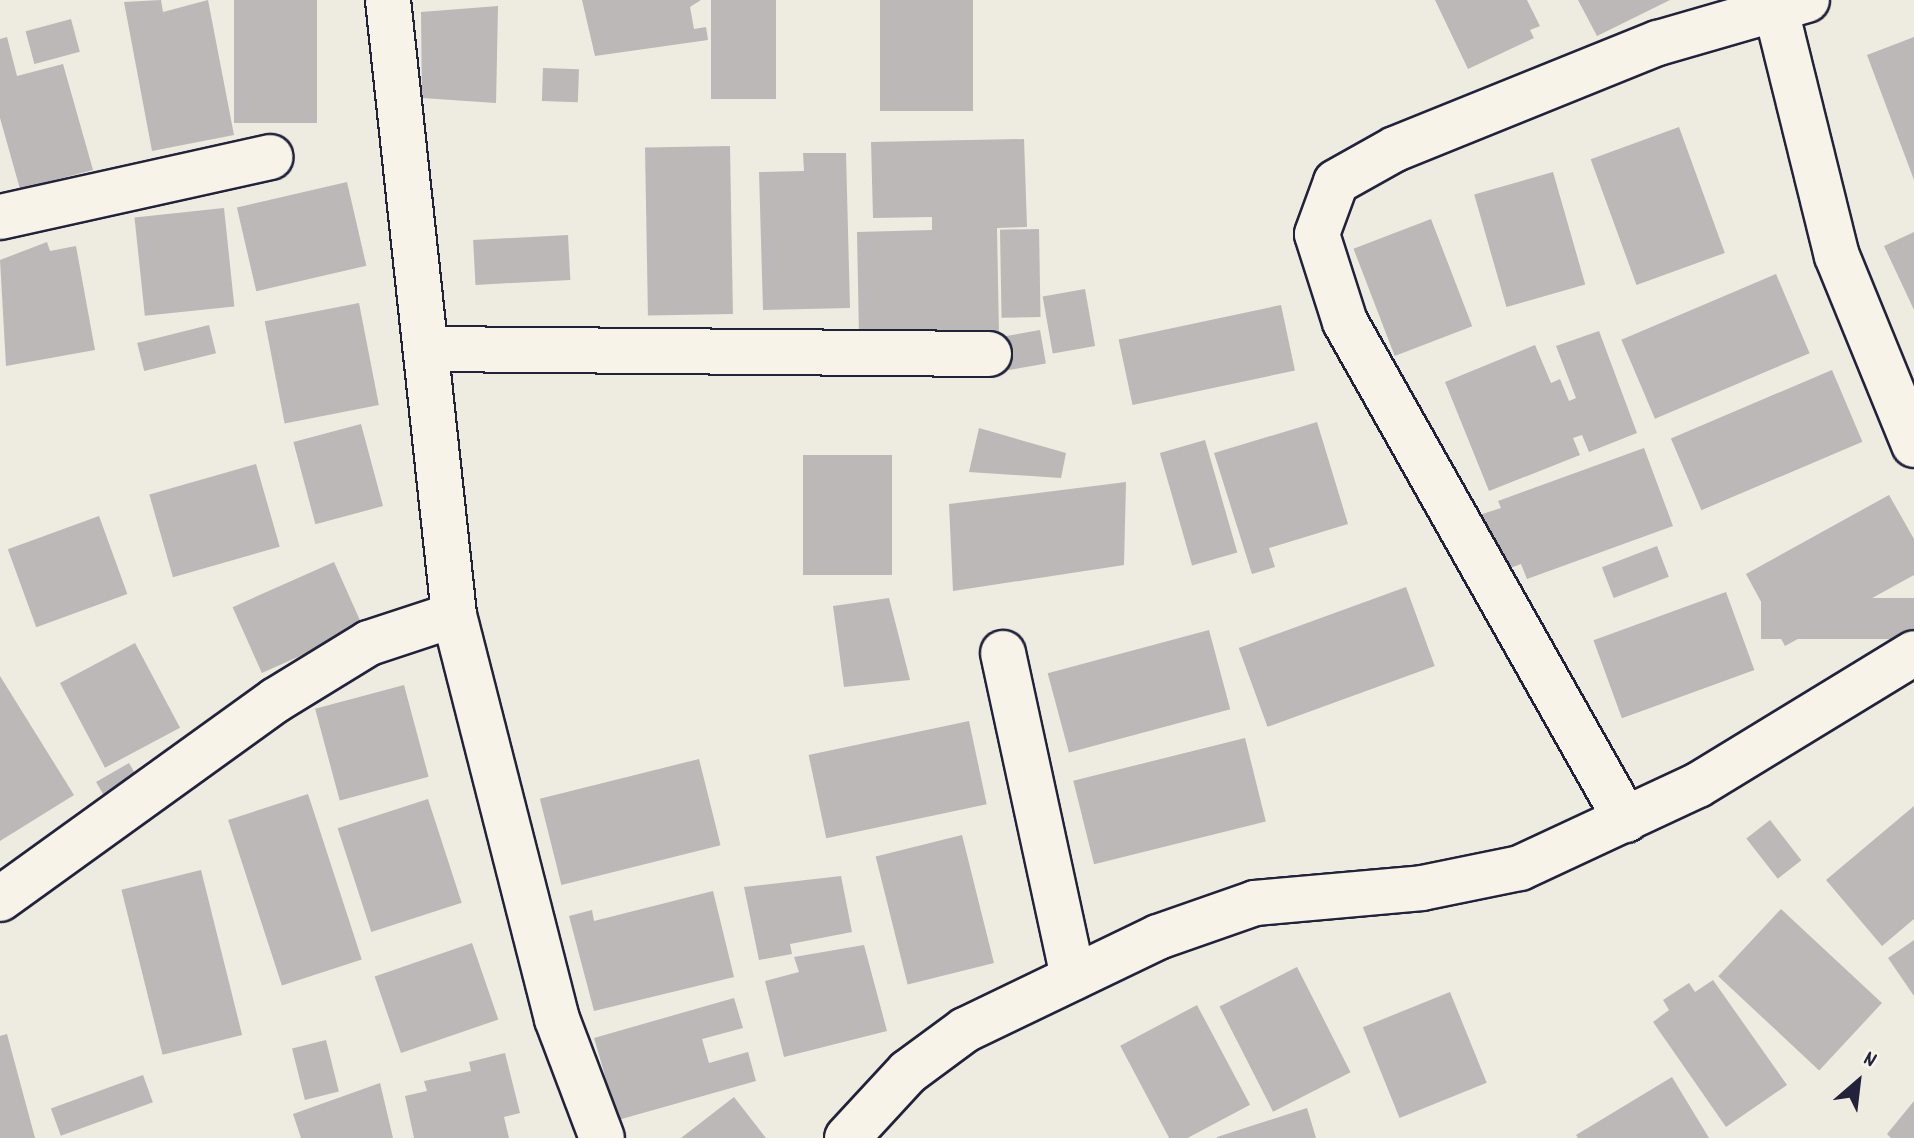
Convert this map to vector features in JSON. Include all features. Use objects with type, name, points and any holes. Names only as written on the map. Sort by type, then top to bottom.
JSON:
[{"type":"street","points":[[388,0],[428,349],[454,615],[557,1019],[602,1138]]},
{"type":"street","points":[[1626,820],[1345,322],[1317,234],[1336,182],[1395,149],[1658,43],[1792,5],[1837,256],[1914,445]]},
{"type":"street","points":[[0,217],[270,157]]},
{"type":"street","points":[[428,349],[989,354]]},
{"type":"street","points":[[0,899],[276,700],[369,643],[454,615]]},
{"type":"street","points":[[1003,653],[1073,978]]},
{"type":"street","points":[[847,1138],[908,1072],[965,1030],[1073,978],[1255,903],[1422,888],[1520,868],[1698,785],[1914,653]]},
{"type":"building","points":[[161,0],[163,12],[208,0],[234,135],[152,151],[124,2]]},
{"type":"building","points":[[234,0],[317,0],[317,123],[234,123]]},
{"type":"building","points":[[582,0],[701,0],[690,7],[694,29],[706,27],[708,40],[595,56]]},
{"type":"building","points":[[711,0],[776,0],[776,99],[711,99]]},
{"type":"building","points":[[880,0],[973,0],[973,111],[880,111]]},
{"type":"building","points":[[1435,0],[1527,0],[1540,26],[1530,30],[1534,38],[1468,69]]},
{"type":"building","points":[[1578,0],[1670,0],[1597,36]]},
{"type":"building","points":[[498,6],[496,103],[422,98],[421,12]]},
{"type":"building","points":[[71,19],[80,52],[34,64],[26,31]]},
{"type":"building","points":[[7,37],[17,76],[63,64],[93,170],[20,189],[0,118],[0,39]]},
{"type":"building","points":[[1914,37],[1914,180],[1867,55]]},
{"type":"building","points":[[543,68],[579,69],[578,102],[542,101]]},
{"type":"building","points":[[1679,127],[1725,253],[1636,285],[1591,159]]},
{"type":"building","points":[[1024,139],[1027,227],[997,228],[999,334],[859,337],[857,232],[932,230],[932,217],[873,218],[871,142]]},
{"type":"building","points":[[730,146],[733,314],[648,315],[645,147]]},
{"type":"building","points":[[803,153],[846,153],[850,308],[763,310],[759,172],[804,171]]},
{"type":"building","points":[[1553,172],[1585,284],[1506,307],[1474,195]]},
{"type":"building","points":[[347,182],[366,266],[256,291],[237,207]]},
{"type":"building","points":[[224,208],[234,306],[145,316],[134,217]]},
{"type":"building","points":[[1431,219],[1472,326],[1395,356],[1354,249]]},
{"type":"building","points":[[1039,229],[1041,317],[1002,318],[1000,230]]},
{"type":"building","points":[[1914,232],[1914,310],[1884,246]]},
{"type":"building","points":[[568,235],[570,280],[475,285],[473,240]]},
{"type":"building","points":[[47,242],[50,251],[76,246],[95,350],[6,366],[0,260]]},
{"type":"building","points":[[1776,274],[1810,353],[1655,419],[1621,340]]},
{"type":"building","points":[[1085,289],[1095,346],[1053,354],[1043,296]]},
{"type":"building","points":[[359,303],[379,405],[285,423],[265,321]]},
{"type":"building","points":[[1281,305],[1295,371],[1133,405],[1119,340]]},
{"type":"building","points":[[209,325],[216,353],[144,371],[137,343]]},
{"type":"building","points":[[1040,330],[1046,363],[1004,371],[998,337]]},
{"type":"building","points":[[1599,331],[1637,433],[1589,452],[1582,435],[1573,438],[1580,455],[1489,491],[1445,382],[1535,345],[1551,383],[1560,379],[1569,401],[1576,398],[1556,346]]},
{"type":"building","points":[[1832,370],[1862,442],[1701,510],[1671,438]]},
{"type":"building","points":[[1317,422],[1348,524],[1269,548],[1275,567],[1252,574],[1214,453]]},
{"type":"building","points":[[361,424],[383,506],[315,524],[293,442]]},
{"type":"building","points":[[979,428],[1066,453],[1061,478],[969,472]]},
{"type":"building","points":[[1205,440],[1237,552],[1192,565],[1160,453]]},
{"type":"building","points":[[1644,448],[1673,526],[1527,579],[1521,564],[1494,574],[1473,517],[1501,508],[1498,501]]},
{"type":"building","points":[[803,455],[892,455],[892,575],[803,575]]},
{"type":"building","points":[[256,464],[280,547],[173,577],[149,495]]},
{"type":"building","points":[[1126,482],[1124,565],[953,591],[949,504]]},
{"type":"building","points":[[1889,495],[1914,539],[1914,575],[1785,646],[1746,574]]},
{"type":"building","points":[[99,516],[127,594],[36,627],[8,549]]},
{"type":"building","points":[[1657,546],[1669,577],[1614,598],[1602,567]]},
{"type":"building","points":[[334,562],[363,628],[262,673],[233,607]]},
{"type":"building","points":[[1406,587],[1435,666],[1267,727],[1239,648]]},
{"type":"building","points":[[1726,592],[1754,670],[1622,718],[1594,640]]},
{"type":"building","points":[[889,598],[910,680],[844,687],[833,606]]},
{"type":"building","points":[[1761,598],[1914,598],[1914,639],[1761,639]]},
{"type":"building","points":[[1209,630],[1230,709],[1069,752],[1048,673]]},
{"type":"building","points":[[135,643],[180,728],[105,768],[60,683]]},
{"type":"building","points":[[0,676],[74,795],[0,841]]},
{"type":"building","points":[[404,685],[429,777],[340,801],[315,709]]},
{"type":"building","points":[[969,721],[987,804],[826,838],[809,755]]},
{"type":"building","points":[[1245,738],[1266,821],[1094,864],[1073,781]]},
{"type":"building","points":[[699,759],[721,845],[561,885],[540,799]]},
{"type":"building","points":[[129,763],[140,782],[107,801],[96,782]]},
{"type":"building","points":[[308,794],[362,959],[282,985],[228,820]]},
{"type":"building","points":[[428,799],[462,903],[371,932],[338,828]]},
{"type":"building","points":[[1914,806],[1914,919],[1882,946],[1826,880]]},
{"type":"building","points":[[1770,820],[1801,860],[1778,879],[1746,838]]},
{"type":"building","points":[[962,835],[994,963],[908,985],[876,857]]},
{"type":"building","points":[[201,870],[242,1035],[163,1055],[121,890]]},
{"type":"building","points":[[841,876],[852,932],[790,944],[792,954],[759,960],[744,887]]},
{"type":"building","points":[[713,891],[734,977],[594,1011],[569,916],[592,910],[594,921]]},
{"type":"building","points":[[1781,909],[1882,1003],[1819,1070],[1718,976]]},
{"type":"building","points":[[1914,940],[1914,996],[1888,958]]},
{"type":"building","points":[[472,943],[498,1020],[401,1053],[375,977]]},
{"type":"building","points":[[864,945],[887,1031],[784,1057],[765,981],[799,972],[794,957]]},
{"type":"building","points":[[1297,967],[1351,1072],[1273,1112],[1219,1006]]},
{"type":"building","points":[[1713,980],[1787,1085],[1726,1127],[1653,1022],[1669,1010],[1663,1000],[1689,983],[1695,992]]},
{"type":"building","points":[[1450,992],[1487,1083],[1400,1118],[1363,1027]]},
{"type":"building","points":[[734,998],[743,1028],[702,1039],[709,1063],[748,1052],[756,1081],[618,1120],[594,1038]]},
{"type":"building","points":[[1197,1005],[1250,1105],[1188,1138],[1169,1138],[1120,1046]]},
{"type":"building","points":[[7,1034],[35,1138],[0,1138],[0,1036]]},
{"type":"building","points":[[326,1040],[339,1091],[305,1100],[292,1048]]},
{"type":"building","points":[[505,1053],[520,1113],[504,1117],[509,1138],[414,1138],[405,1096],[427,1091],[424,1081],[471,1071],[469,1062]]},
{"type":"building","points":[[143,1075],[153,1102],[61,1136],[51,1109]]},
{"type":"building","points":[[1672,1077],[1709,1138],[1578,1138],[1576,1135]]},
{"type":"building","points":[[380,1083],[393,1138],[301,1138],[293,1114]]},
{"type":"building","points":[[734,1097],[766,1138],[681,1138]]},
{"type":"building","points":[[1914,1101],[1914,1138],[1891,1138],[1887,1134]]},
{"type":"building","points":[[1307,1108],[1316,1138],[1217,1138],[1217,1137]]}]
